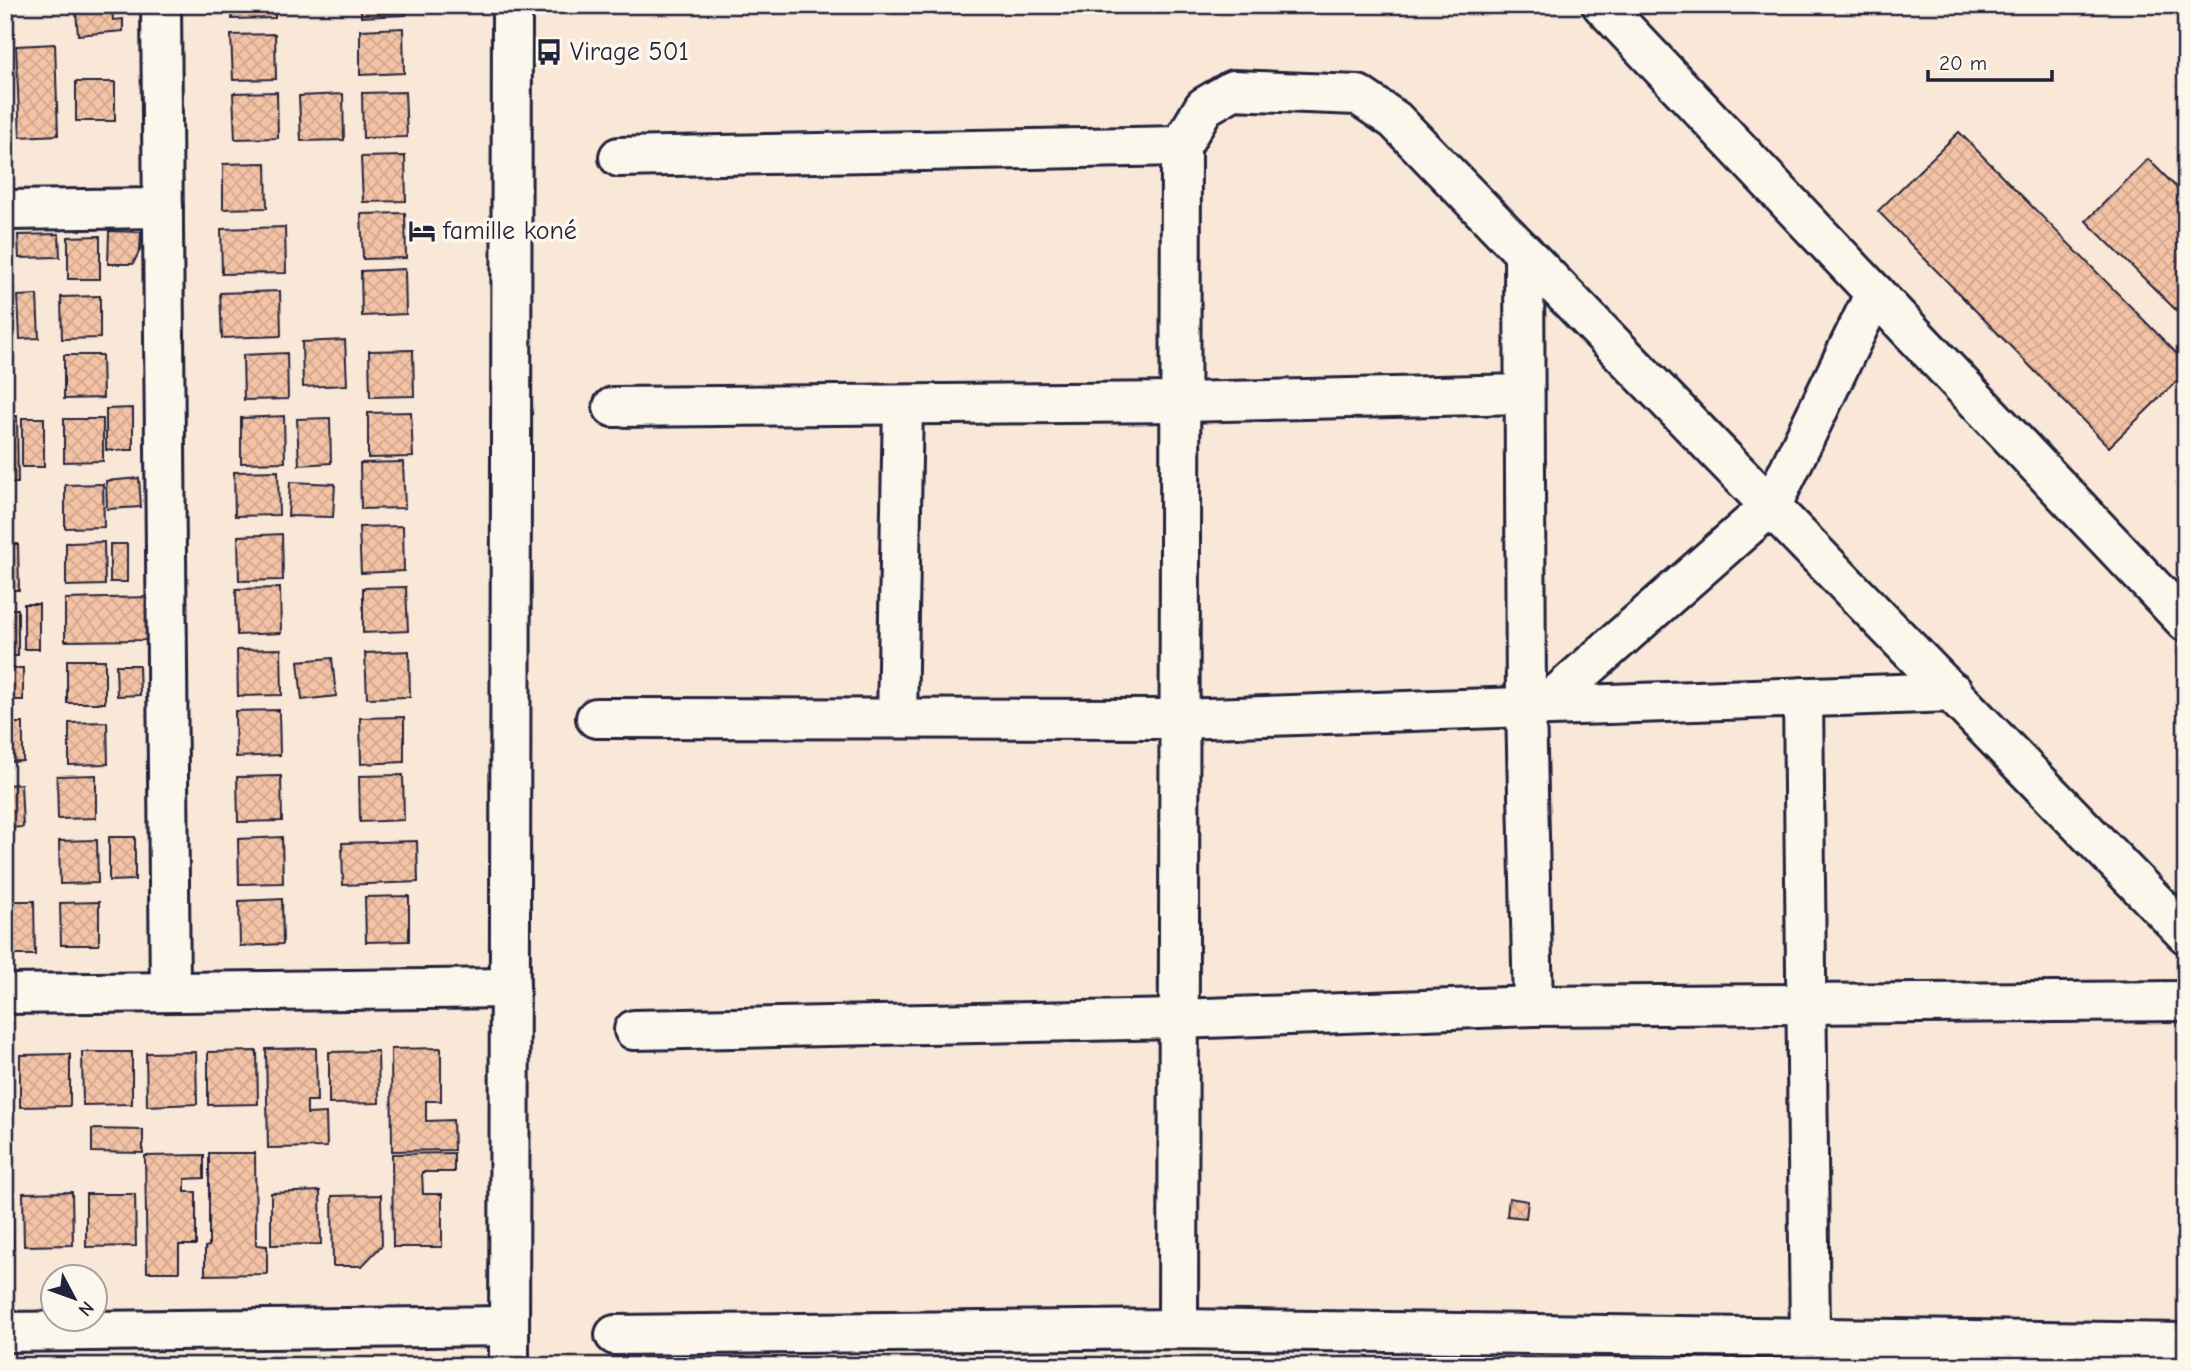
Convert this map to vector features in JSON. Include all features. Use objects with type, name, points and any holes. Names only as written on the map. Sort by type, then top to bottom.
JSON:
[{"type":"street","points":[[161,5],[170,992]]},
{"type":"street","points":[[509,1366],[512,5]]},
{"type":"street","points":[[1602,5],[2186,622]]},
{"type":"street","points":[[1178,1329],[1181,146],[1204,107],[1233,90],[1358,96],[1395,120],[2186,934]]},
{"type":"street","points":[[619,157],[1181,146]]},
{"type":"street","points":[[5,210],[163,208]]},
{"type":"street","points":[[1524,252],[1524,394],[1535,706],[1533,1006]]},
{"type":"street","points":[[1535,706],[1772,505],[1875,293]]},
{"type":"street","points":[[612,407],[1181,402],[1524,394]]},
{"type":"street","points":[[897,718],[903,405]]},
{"type":"street","points":[[596,718],[1180,719],[1953,692]]},
{"type":"street","points":[[1803,697],[1811,1338]]},
{"type":"street","points":[[5,994],[510,988]]},
{"type":"street","points":[[634,1030],[1179,1019],[1533,1006],[2186,1001]]},
{"type":"street","points":[[5,1332],[509,1325]]},
{"type":"street","points":[[615,1335],[1178,1329],[2186,1343]]},
{"type":"building","points":[[231,5],[275,5],[275,18],[232,19]]},
{"type":"building","points":[[361,5],[405,5],[406,15],[361,17]]},
{"type":"building","points":[[112,8],[113,20],[123,19],[123,31],[78,35],[76,11]]},
{"type":"building","points":[[403,28],[404,73],[360,75],[360,30]]},
{"type":"building","points":[[275,34],[276,79],[233,80],[231,35]]},
{"type":"building","points":[[5,41],[8,64],[5,65]]},
{"type":"building","points":[[55,44],[58,135],[20,137],[16,46]]},
{"type":"building","points":[[76,82],[115,82],[115,121],[76,121]]},
{"type":"building","points":[[277,92],[278,138],[235,139],[233,93]]},
{"type":"building","points":[[405,92],[407,137],[363,138],[362,93]]},
{"type":"building","points":[[343,94],[344,140],[301,141],[299,96]]},
{"type":"building","points":[[1959,132],[2186,363],[2186,372],[2109,447],[1878,211]]},
{"type":"building","points":[[405,156],[406,201],[363,202],[361,157]]},
{"type":"building","points":[[2148,159],[2186,197],[2186,320],[2086,221]]},
{"type":"building","points":[[266,163],[267,208],[223,209],[223,164]]},
{"type":"building","points":[[405,213],[406,258],[363,259],[361,214]]},
{"type":"building","points":[[285,227],[286,273],[222,274],[221,229]]},
{"type":"building","points":[[109,231],[141,232],[140,250],[133,264],[108,264]]},
{"type":"building","points":[[59,234],[60,257],[19,258],[18,235]]},
{"type":"building","points":[[100,236],[100,279],[68,279],[68,237]]},
{"type":"building","points":[[405,269],[406,314],[362,316],[361,271]]},
{"type":"building","points":[[280,291],[281,336],[222,338],[220,293]]},
{"type":"building","points":[[37,295],[39,338],[20,339],[18,296]]},
{"type":"building","points":[[100,296],[100,338],[62,339],[61,297]]},
{"type":"building","points":[[345,340],[347,385],[303,387],[302,342]]},
{"type":"building","points":[[413,350],[414,396],[370,397],[369,351]]},
{"type":"building","points":[[287,353],[288,399],[244,400],[243,355]]},
{"type":"building","points":[[64,355],[102,355],[103,398],[64,399]]},
{"type":"building","points":[[133,408],[133,450],[106,450],[106,409]]},
{"type":"building","points":[[411,412],[413,457],[368,458],[368,413]]},
{"type":"building","points":[[5,416],[17,416],[18,483],[5,483]]},
{"type":"building","points":[[284,416],[285,462],[241,463],[241,418]]},
{"type":"building","points":[[22,418],[44,418],[44,467],[22,467]]},
{"type":"building","points":[[330,418],[331,463],[299,465],[297,419]]},
{"type":"building","points":[[64,419],[103,419],[103,461],[64,462]]},
{"type":"building","points":[[403,462],[405,508],[361,509],[360,463]]},
{"type":"building","points":[[278,471],[279,515],[235,516],[234,472]]},
{"type":"building","points":[[139,478],[141,507],[107,509],[106,481]]},
{"type":"building","points":[[290,482],[335,484],[333,517],[288,516]]},
{"type":"building","points":[[103,484],[104,527],[65,528],[65,485]]},
{"type":"building","points":[[403,526],[404,571],[361,573],[359,527]]},
{"type":"building","points":[[282,534],[283,580],[239,581],[238,536]]},
{"type":"building","points":[[104,542],[105,585],[66,586],[66,543]]},
{"type":"building","points":[[5,544],[18,544],[19,590],[5,590]]},
{"type":"building","points":[[110,544],[127,544],[127,582],[110,582]]},
{"type":"building","points":[[406,587],[408,631],[363,633],[363,588]]},
{"type":"building","points":[[280,588],[281,633],[237,635],[236,589]]},
{"type":"building","points":[[149,597],[149,640],[65,641],[65,599]]},
{"type":"building","points":[[24,604],[39,604],[39,649],[24,649]]},
{"type":"building","points":[[5,609],[18,609],[18,656],[5,656]]},
{"type":"building","points":[[281,649],[282,695],[238,696],[237,650]]},
{"type":"building","points":[[409,651],[410,697],[367,698],[365,653]]},
{"type":"building","points":[[332,658],[336,696],[302,700],[298,661]]},
{"type":"building","points":[[67,660],[105,660],[105,703],[67,703]]},
{"type":"building","points":[[116,665],[139,665],[140,695],[117,696]]},
{"type":"building","points":[[5,668],[23,668],[23,700],[5,700]]},
{"type":"building","points":[[279,710],[280,755],[236,757],[235,711]]},
{"type":"building","points":[[404,717],[404,762],[361,764],[360,718]]},
{"type":"building","points":[[107,722],[108,764],[69,765],[69,723]]},
{"type":"building","points":[[5,723],[23,723],[23,761],[5,762]]},
{"type":"building","points":[[96,775],[96,818],[58,819],[57,776]]},
{"type":"building","points":[[403,775],[404,820],[360,822],[359,776]]},
{"type":"building","points":[[281,776],[282,821],[238,822],[237,777]]},
{"type":"building","points":[[21,784],[23,827],[5,828],[5,785]]},
{"type":"building","points":[[109,837],[135,837],[135,880],[109,881]]},
{"type":"building","points":[[282,837],[283,883],[239,884],[238,839]]},
{"type":"building","points":[[97,840],[98,883],[60,884],[59,841]]},
{"type":"building","points":[[417,841],[418,882],[343,885],[342,843]]},
{"type":"building","points":[[409,896],[409,941],[366,942],[365,897]]},
{"type":"building","points":[[282,899],[283,944],[240,946],[239,901]]},
{"type":"building","points":[[5,901],[34,901],[35,955],[5,955]]},
{"type":"building","points":[[99,902],[99,945],[61,945],[60,903]]},
{"type":"building","points":[[316,1048],[317,1101],[307,1101],[307,1114],[326,1113],[327,1147],[268,1148],[266,1049]]},
{"type":"building","points":[[441,1048],[441,1101],[426,1101],[426,1121],[453,1120],[454,1150],[392,1151],[391,1049]]},
{"type":"building","points":[[10,1049],[10,1104],[5,1105],[5,1050]]},
{"type":"building","points":[[257,1051],[258,1104],[208,1105],[208,1052]]},
{"type":"building","points":[[378,1051],[379,1103],[329,1104],[329,1052]]},
{"type":"building","points":[[82,1052],[132,1052],[132,1104],[83,1105]]},
{"type":"building","points":[[196,1052],[197,1104],[147,1106],[146,1053]]},
{"type":"building","points":[[70,1054],[70,1106],[20,1107],[20,1055]]},
{"type":"building","points":[[92,1129],[143,1130],[143,1153],[92,1152]]},
{"type":"building","points":[[209,1153],[255,1153],[256,1245],[267,1246],[267,1274],[205,1275],[205,1247],[209,1246]]},
{"type":"building","points":[[454,1153],[454,1172],[422,1172],[423,1194],[442,1194],[442,1247],[393,1247],[392,1154]]},
{"type":"building","points":[[204,1155],[204,1178],[185,1179],[185,1192],[196,1192],[196,1245],[179,1245],[179,1272],[147,1272],[145,1156]]},
{"type":"building","points":[[320,1191],[321,1244],[271,1245],[271,1193]]},
{"type":"building","points":[[72,1192],[73,1245],[24,1246],[23,1193]]},
{"type":"building","points":[[5,1194],[12,1194],[13,1247],[5,1247]]},
{"type":"building","points":[[86,1194],[135,1194],[136,1246],[86,1247]]},
{"type":"building","points":[[381,1195],[382,1245],[362,1266],[333,1266],[332,1196]]},
{"type":"building","points":[[1509,1198],[1528,1201],[1526,1218],[1507,1216]]},
{"type":"place","name":"Virage 501","points":[[549,52]]},
{"type":"place","name":"famille koné","points":[[422,231]]}]
